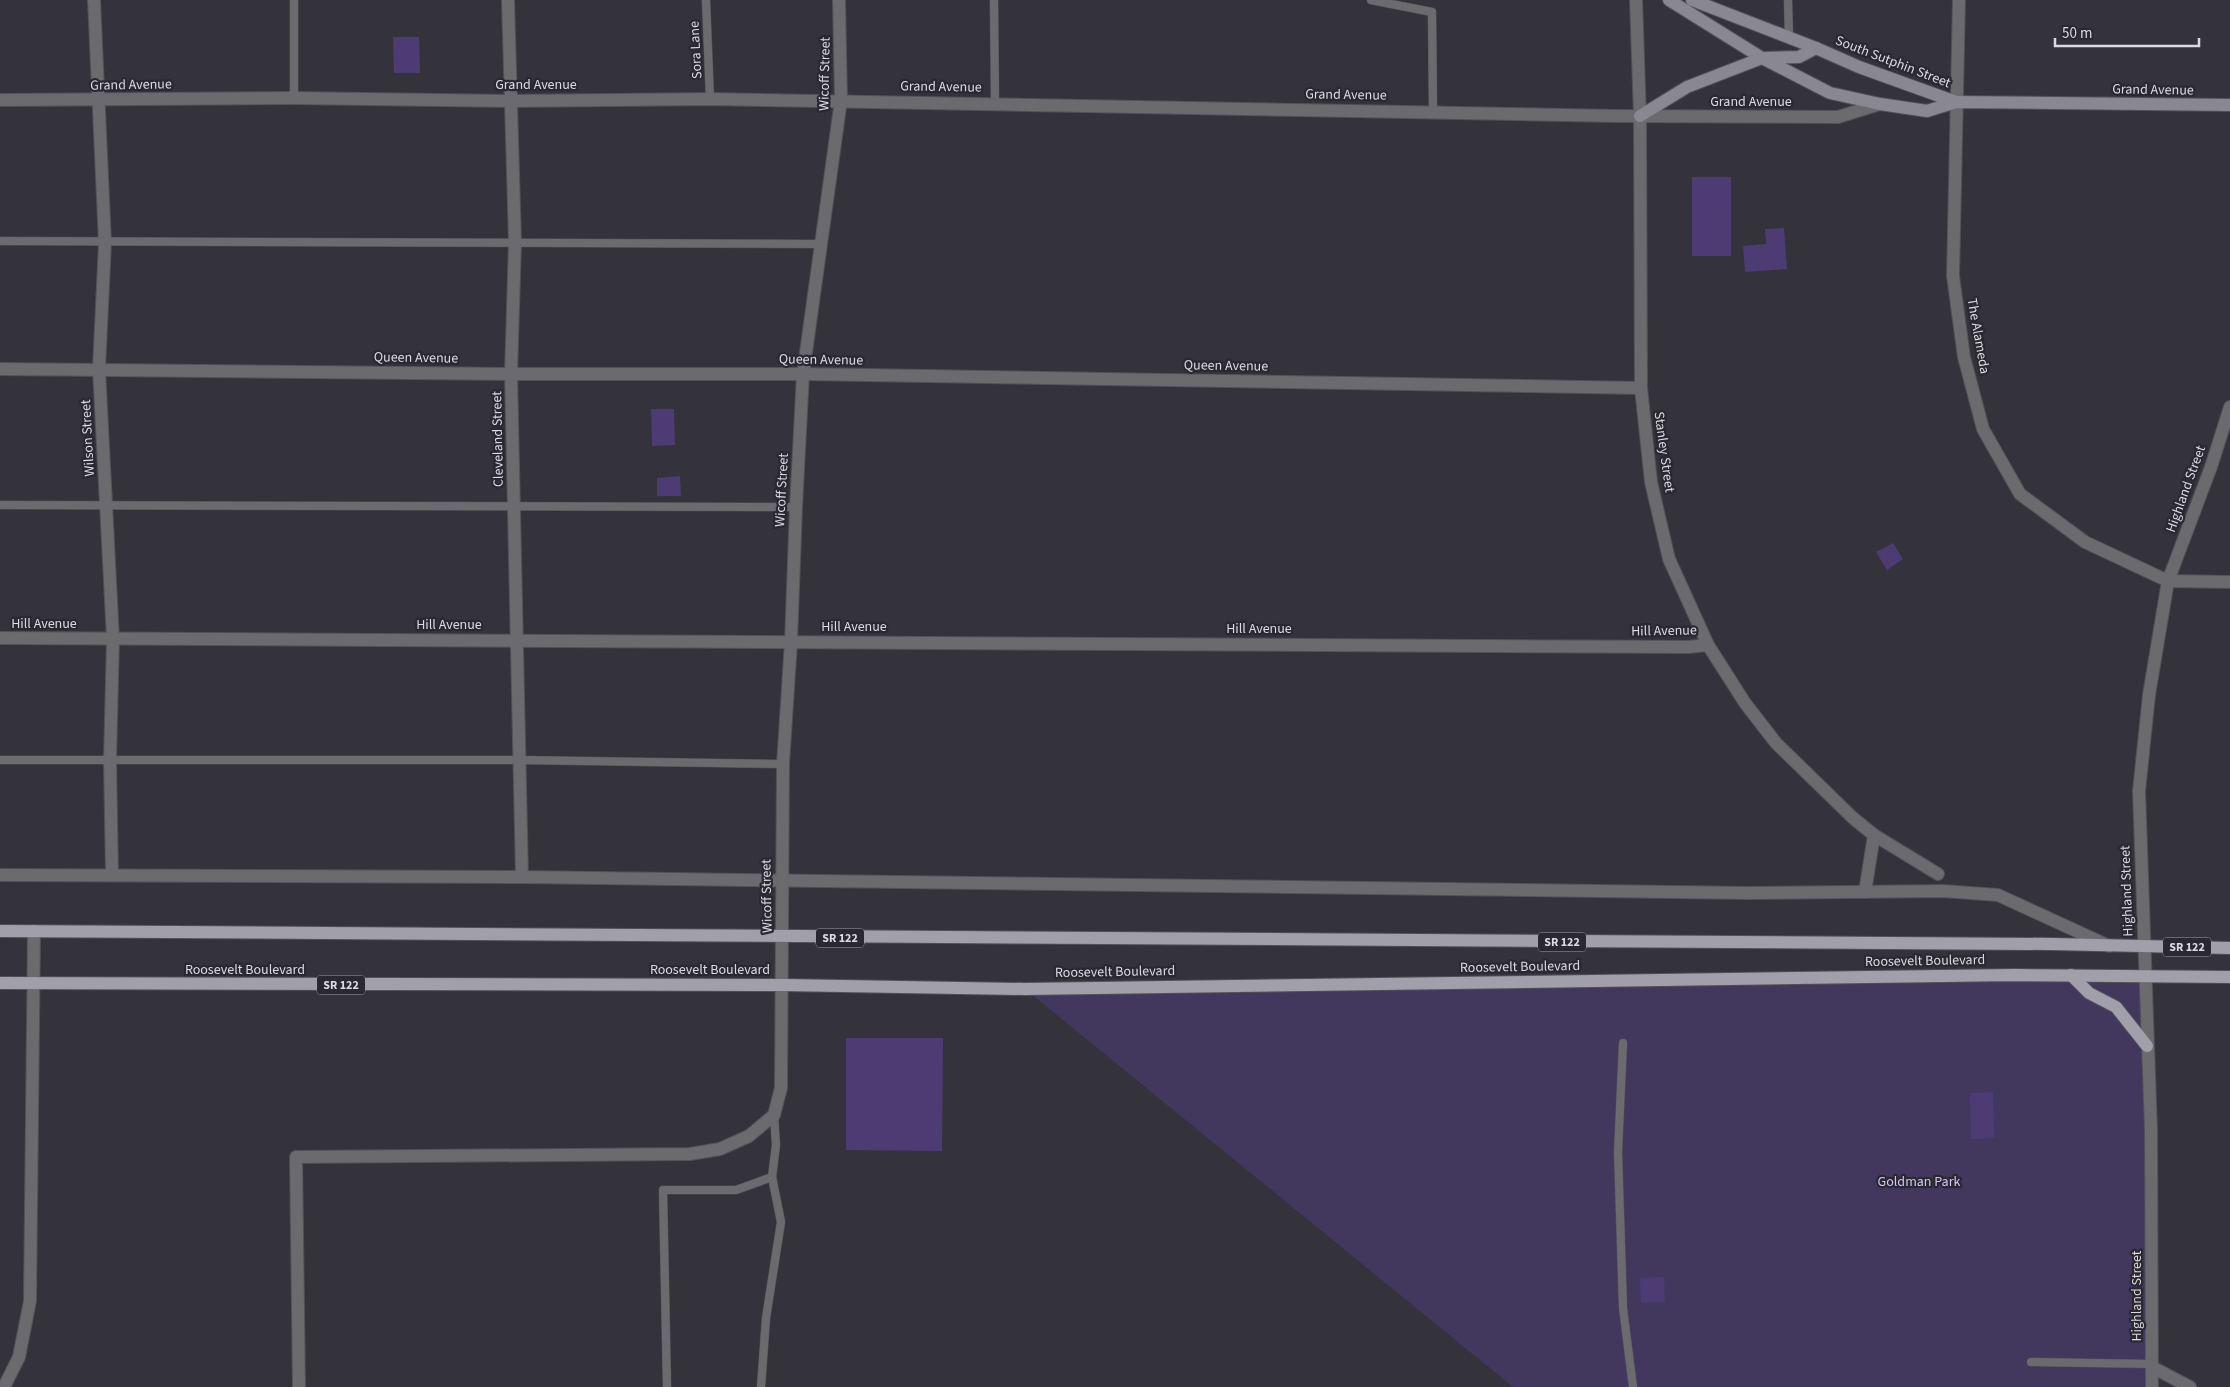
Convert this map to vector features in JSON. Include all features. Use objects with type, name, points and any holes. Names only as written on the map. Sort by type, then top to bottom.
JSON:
[{"type":"main road","name":"Roosevelt Boulevard","points":[[0,931],[2042,944],[2112,947],[2230,948]]},
{"type":"main road","name":"Roosevelt Boulevard","points":[[0,983],[783,985],[1025,989],[2071,976],[2230,977]]},
{"type":"main road","points":[[2071,976],[2089,993],[2116,1007],[2147,1046]]},
{"type":"street","name":"Wilson Street","points":[[94,0],[104,242],[100,369],[113,639],[110,760],[112,875]]},
{"type":"street","name":"Cleveland Street","points":[[508,0],[515,242],[511,374],[522,877]]},
{"type":"street","name":"Wicoff Street","points":[[774,1114],[781,1088],[783,985],[781,881],[782,764],[791,642],[803,374],[823,244],[841,100],[839,0]]},
{"type":"street","name":"Stanley Street","points":[[1636,0],[1640,116],[1641,388],[1651,482],[1669,559],[1708,645],[1745,704],[1776,743],[1847,812],[1874,834],[1938,874]]},
{"type":"street","name":"South Sutphin Street","points":[[1669,0],[1762,58],[1830,93],[1880,104],[1928,111],[1956,102]]},
{"type":"street","name":"South Sutphin Street","points":[[1692,0],[1816,48],[1859,67],[1956,102]]},
{"type":"street","name":"The Alameda","points":[[1959,0],[1953,276],[1964,357],[1984,429],[2020,494],[2085,542],[2168,581]]},
{"type":"street","points":[[1640,116],[1686,87],[1762,58],[1799,57],[1816,48]]},
{"type":"street","name":"Grand Avenue","points":[[0,100],[97,101],[294,98],[511,101],[841,100],[1640,116],[1838,118],[1880,104]]},
{"type":"street","name":"Grand Avenue","points":[[1956,102],[2230,105]]},
{"type":"street","name":"Queen Avenue","points":[[0,369],[511,374],[803,374],[1641,388]]},
{"type":"street","name":"Highland Street","points":[[2152,1387],[2151,1130],[2144,976],[2139,791],[2149,695],[2168,581],[2211,468],[2230,407]]},
{"type":"street","points":[[2168,581],[2230,582]]},
{"type":"street","name":"Hill Avenue","points":[[0,638],[1688,647],[1708,645]]},
{"type":"street","points":[[1865,892],[1874,834]]},
{"type":"street","name":"Roosevelt Boulevard","points":[[0,875],[522,877],[1748,893],[1943,890],[1998,895],[2112,947]]},
{"type":"street","points":[[4,1387],[19,1357],[30,1302],[34,931]]},
{"type":"street","points":[[299,1387],[296,1157],[690,1154],[720,1149],[749,1136],[774,1114]]},
{"type":"street","points":[[2152,1365],[2190,1387]]},
{"type":"lane","points":[[294,0],[294,98]]},
{"type":"lane","name":"Sora Lane","points":[[706,0],[710,99]]},
{"type":"lane","points":[[994,0],[995,103]]},
{"type":"lane","points":[[1371,0],[1432,12],[1433,112]]},
{"type":"lane","points":[[1788,0],[1789,38]]},
{"type":"lane","points":[[0,241],[823,244]]},
{"type":"lane","points":[[0,505],[796,506]]},
{"type":"lane","points":[[0,760],[520,760],[782,764]]},
{"type":"lane","points":[[1623,1043],[1618,1152],[1623,1308],[1634,1387]]},
{"type":"lane","points":[[761,1387],[766,1318],[781,1222],[772,1176],[776,1145],[774,1114]]},
{"type":"lane","points":[[666,1387],[663,1190],[736,1190],[772,1176]]},
{"type":"lane","points":[[2031,1362],[2152,1365]]},
{"type":"green space","name":"Goldman Park","points":[[2145,976],[2152,1387],[1513,1387],[1025,989]]},
{"type":"building","points":[[393,37],[419,37],[420,73],[394,73]]},
{"type":"building","points":[[1692,177],[1731,177],[1731,256],[1692,256]]},
{"type":"building","points":[[1784,228],[1787,269],[1745,272],[1743,246],[1766,244],[1765,229]]},
{"type":"building","points":[[651,409],[674,409],[675,445],[652,446]]},
{"type":"building","points":[[680,476],[681,496],[657,496],[657,478]]},
{"type":"building","points":[[1893,543],[1903,559],[1887,570],[1876,552]]},
{"type":"building","points":[[846,1038],[943,1038],[942,1151],[846,1150]]},
{"type":"building","points":[[1993,1092],[1994,1138],[1971,1139],[1970,1093]]},
{"type":"building","points":[[1664,1277],[1665,1302],[1641,1303],[1640,1278]]}]
